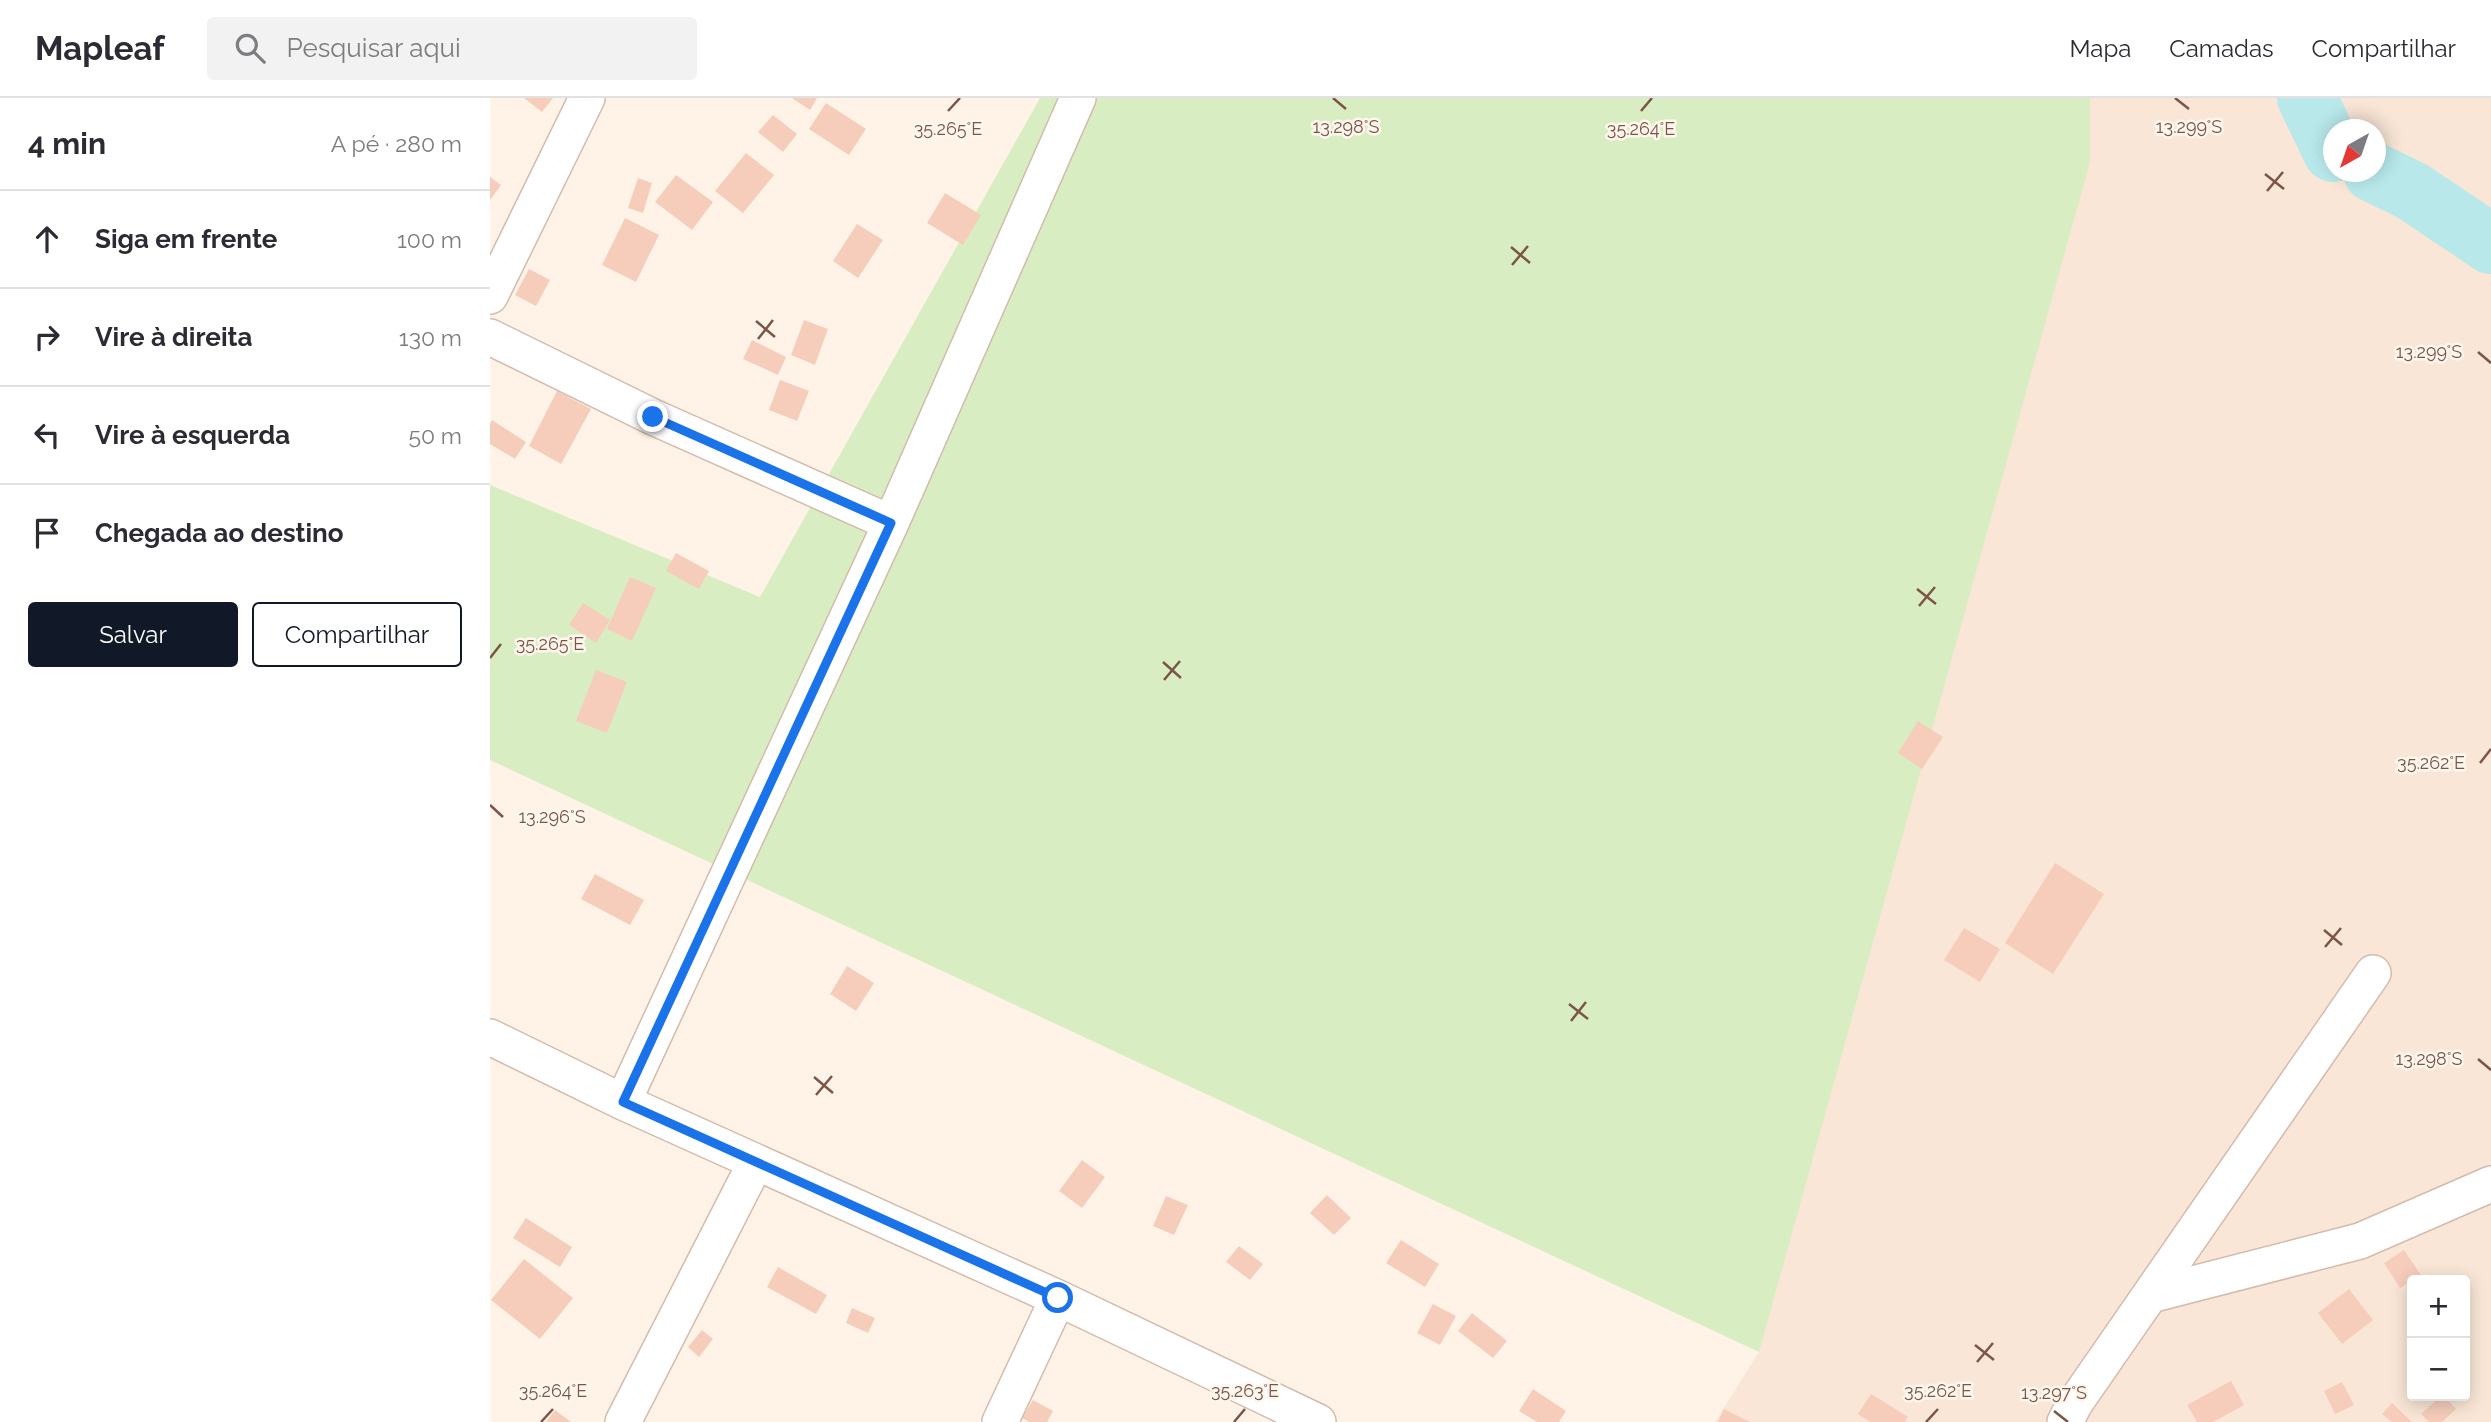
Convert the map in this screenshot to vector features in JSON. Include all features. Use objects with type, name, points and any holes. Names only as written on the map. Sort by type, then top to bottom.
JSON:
[{"type":"street","points":[[490,296],[587,98]]},
{"type":"street","points":[[623,1102],[891,523],[1065,102]]},
{"type":"street","points":[[490,337],[653,417],[891,523]]},
{"type":"street","points":[[2065,1422],[2373,973]]},
{"type":"street","points":[[490,1037],[623,1102],[1058,1298],[1318,1422]]},
{"type":"street","points":[[623,1422],[756,1162]]},
{"type":"street","points":[[2150,1295],[2360,1241],[2491,1184]]},
{"type":"street","points":[[1000,1422],[1058,1298]]},
{"type":"shaded area","points":[[1925,98],[2491,98],[2491,1422],[1715,1422],[1759,1352]]},
{"type":"green space","points":[[1040,98],[2090,98],[2090,162],[1759,1352],[490,760],[490,485],[760,597]]},
{"type":"building","points":[[524,98],[553,98],[542,112]]},
{"type":"building","points":[[792,98],[817,98],[810,110]]},
{"type":"building","points":[[826,103],[866,129],[849,155],[809,129]]},
{"type":"building","points":[[773,115],[797,134],[783,152],[758,132]]},
{"type":"building","points":[[746,153],[774,175],[743,213],[715,191]]},
{"type":"building","points":[[676,175],[713,202],[692,230],[655,202]]},
{"type":"building","points":[[490,177],[501,185],[490,200]]},
{"type":"building","points":[[638,178],[652,183],[643,213],[628,208]]},
{"type":"building","points":[[945,193],[981,215],[963,245],[927,223]]},
{"type":"building","points":[[625,218],[659,235],[636,282],[602,265]]},
{"type":"building","points":[[857,224],[883,240],[858,278],[833,261]]},
{"type":"building","points":[[529,269],[550,280],[536,306],[515,295]]},
{"type":"building","points":[[804,320],[828,329],[815,365],[791,355]]},
{"type":"building","points":[[752,340],[786,357],[778,375],[743,359]]},
{"type":"building","points":[[780,380],[809,391],[797,421],[769,410]]},
{"type":"building","points":[[557,391],[591,409],[561,464],[529,446]]},
{"type":"building","points":[[492,420],[526,442],[515,459],[490,444]]},
{"type":"building","points":[[676,553],[709,571],[699,589],[666,571]]},
{"type":"building","points":[[630,577],[656,588],[632,641],[607,629]]},
{"type":"building","points":[[583,603],[610,620],[596,643],[569,625]]},
{"type":"building","points":[[596,670],[627,682],[607,733],[576,721]]},
{"type":"building","points":[[1918,721],[1943,737],[1922,769],[1898,753]]},
{"type":"building","points":[[2055,863],[2104,894],[2053,974],[2005,943]]},
{"type":"building","points":[[595,874],[644,900],[630,925],[581,899]]},
{"type":"building","points":[[1964,928],[2000,949],[1980,982],[1944,960]]},
{"type":"building","points":[[847,966],[874,983],[856,1011],[830,994]]},
{"type":"building","points":[[1082,1160],[1105,1177],[1082,1208],[1059,1191]]},
{"type":"building","points":[[1327,1195],[1351,1218],[1334,1235],[1310,1213]]},
{"type":"building","points":[[1166,1196],[1188,1205],[1174,1235],[1153,1226]]},
{"type":"building","points":[[526,1218],[572,1247],[560,1267],[513,1238]]},
{"type":"building","points":[[1401,1240],[1439,1264],[1425,1287],[1386,1263]]},
{"type":"building","points":[[1239,1246],[1263,1264],[1250,1280],[1226,1262]]},
{"type":"building","points":[[2404,1250],[2421,1275],[2407,1275],[2407,1284],[2400,1288],[2384,1263]]},
{"type":"building","points":[[524,1259],[573,1298],[540,1339],[491,1300]]},
{"type":"building","points":[[778,1267],[827,1295],[816,1314],[767,1287]]},
{"type":"building","points":[[2349,1289],[2373,1320],[2342,1344],[2318,1313]]},
{"type":"building","points":[[1433,1304],[1456,1316],[1440,1345],[1417,1333]]},
{"type":"building","points":[[852,1308],[875,1318],[868,1333],[846,1323]]},
{"type":"building","points":[[1472,1313],[1507,1341],[1493,1358],[1458,1331]]},
{"type":"building","points":[[702,1330],[713,1339],[699,1357],[688,1347]]},
{"type":"building","points":[[2231,1381],[2244,1405],[2213,1422],[2197,1422],[2187,1405]]},
{"type":"building","points":[[2342,1382],[2354,1405],[2335,1414],[2324,1391]]},
{"type":"building","points":[[1533,1389],[1566,1411],[1559,1422],[1537,1422],[1519,1411]]},
{"type":"building","points":[[1871,1394],[1908,1417],[1905,1422],[1870,1422],[1858,1414]]},
{"type":"building","points":[[1033,1400],[1053,1411],[1047,1422],[1029,1422],[1022,1418]]},
{"type":"building","points":[[2435,1401],[2449,1401],[2456,1409],[2442,1422],[2429,1422],[2421,1414]]},
{"type":"building","points":[[2392,1403],[2412,1422],[2392,1422],[2382,1414]]},
{"type":"building","points":[[1724,1409],[1750,1422],[1718,1422]]},
{"type":"building","points":[[555,1410],[571,1422],[546,1422]]},
{"type":"waterway","points":[[2307,98],[2323,131]]},
{"type":"waterway","points":[[2386,178],[2412,191],[2491,244]]},
{"type":"route","points":[[653,417],[891,523],[623,1102],[1058,1298]]}]
